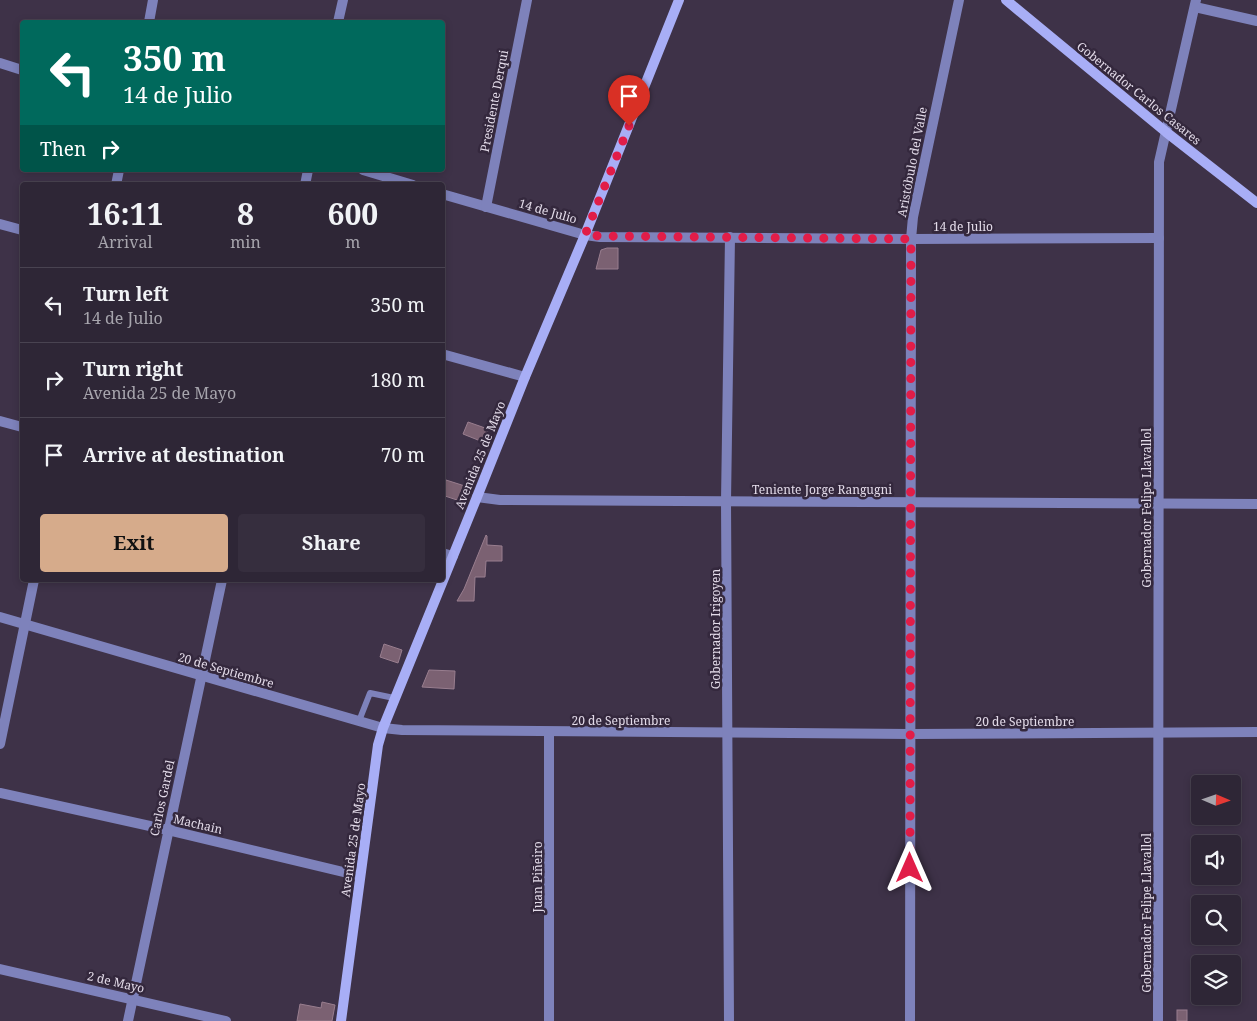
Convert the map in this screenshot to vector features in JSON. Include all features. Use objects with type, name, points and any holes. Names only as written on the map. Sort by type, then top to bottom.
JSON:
[{"type":"main road","name":"Avenida 25 de Mayo","points":[[445,575],[679,0]]},
{"type":"main road","name":"Gobernador Carlos Casares","points":[[1006,0],[1166,132],[1257,203]]},
{"type":"main road","name":"Avenida 25 de Mayo","points":[[341,1021],[378,745],[394,698],[442,582]]},
{"type":"street","points":[[149,20],[153,0]]},
{"type":"street","points":[[338,20],[343,0]]},
{"type":"street","name":"Presidente Derqui","points":[[486,207],[527,0]]},
{"type":"street","name":"Aristóbulo del Valle","points":[[910,1021],[912,217],[959,0]]},
{"type":"street","points":[[1195,4],[1257,21]]},
{"type":"street","name":"Gobernador Felipe Llavallol","points":[[1158,1021],[1159,162],[1195,4]]},
{"type":"street","points":[[0,63],[20,69]]},
{"type":"street","points":[[370,172],[403,182]]},
{"type":"street","name":"14 de Julio","points":[[445,195],[585,235],[600,236],[911,239],[1159,238]]},
{"type":"street","points":[[0,224],[20,229]]},
{"type":"street","name":"Gobernador Irigoyen","points":[[730,237],[726,501],[730,1021]]},
{"type":"street","points":[[445,355],[525,377]]},
{"type":"street","points":[[0,421],[20,426]]},
{"type":"street","name":"Teniente Jorge Rangugni","points":[[477,497],[500,500],[1158,505],[1257,504]]},
{"type":"street","points":[[445,554],[453,556]]},
{"type":"street","points":[[0,744],[34,582]]},
{"type":"street","name":"Carlos Gardel","points":[[128,1021],[222,582]]},
{"type":"street","name":"20 de Septiembre","points":[[0,617],[383,728],[402,730],[910,734],[1257,732]]},
{"type":"street","name":"Juan Piñeiro","points":[[549,732],[549,1021]]},
{"type":"street","name":"Machain","points":[[0,793],[168,830],[360,876]]},
{"type":"street","name":"2 de Mayo","points":[[0,968],[226,1021]]},
{"type":"lane","points":[[359,721],[370,692],[394,698]]},
{"type":"building","points":[[618,248],[618,269],[596,269],[601,250]]},
{"type":"building","points":[[468,422],[488,429],[483,442],[463,434]]},
{"type":"building","points":[[446,480],[468,487],[463,502],[445,496]]},
{"type":"building","points":[[486,535],[487,545],[502,546],[502,561],[486,561],[485,577],[475,577],[474,601],[457,601],[464,589]]},
{"type":"building","points":[[384,644],[402,650],[398,663],[380,657]]},
{"type":"building","points":[[429,670],[455,671],[454,689],[422,687]]},
{"type":"building","points":[[322,1002],[335,1005],[332,1021],[297,1021],[300,1004],[321,1008]]},
{"type":"building","points":[[1177,1010],[1187,1010],[1187,1021],[1177,1021]]},
{"type":"route","points":[[629,126],[585,235],[911,239],[910,868]]}]
